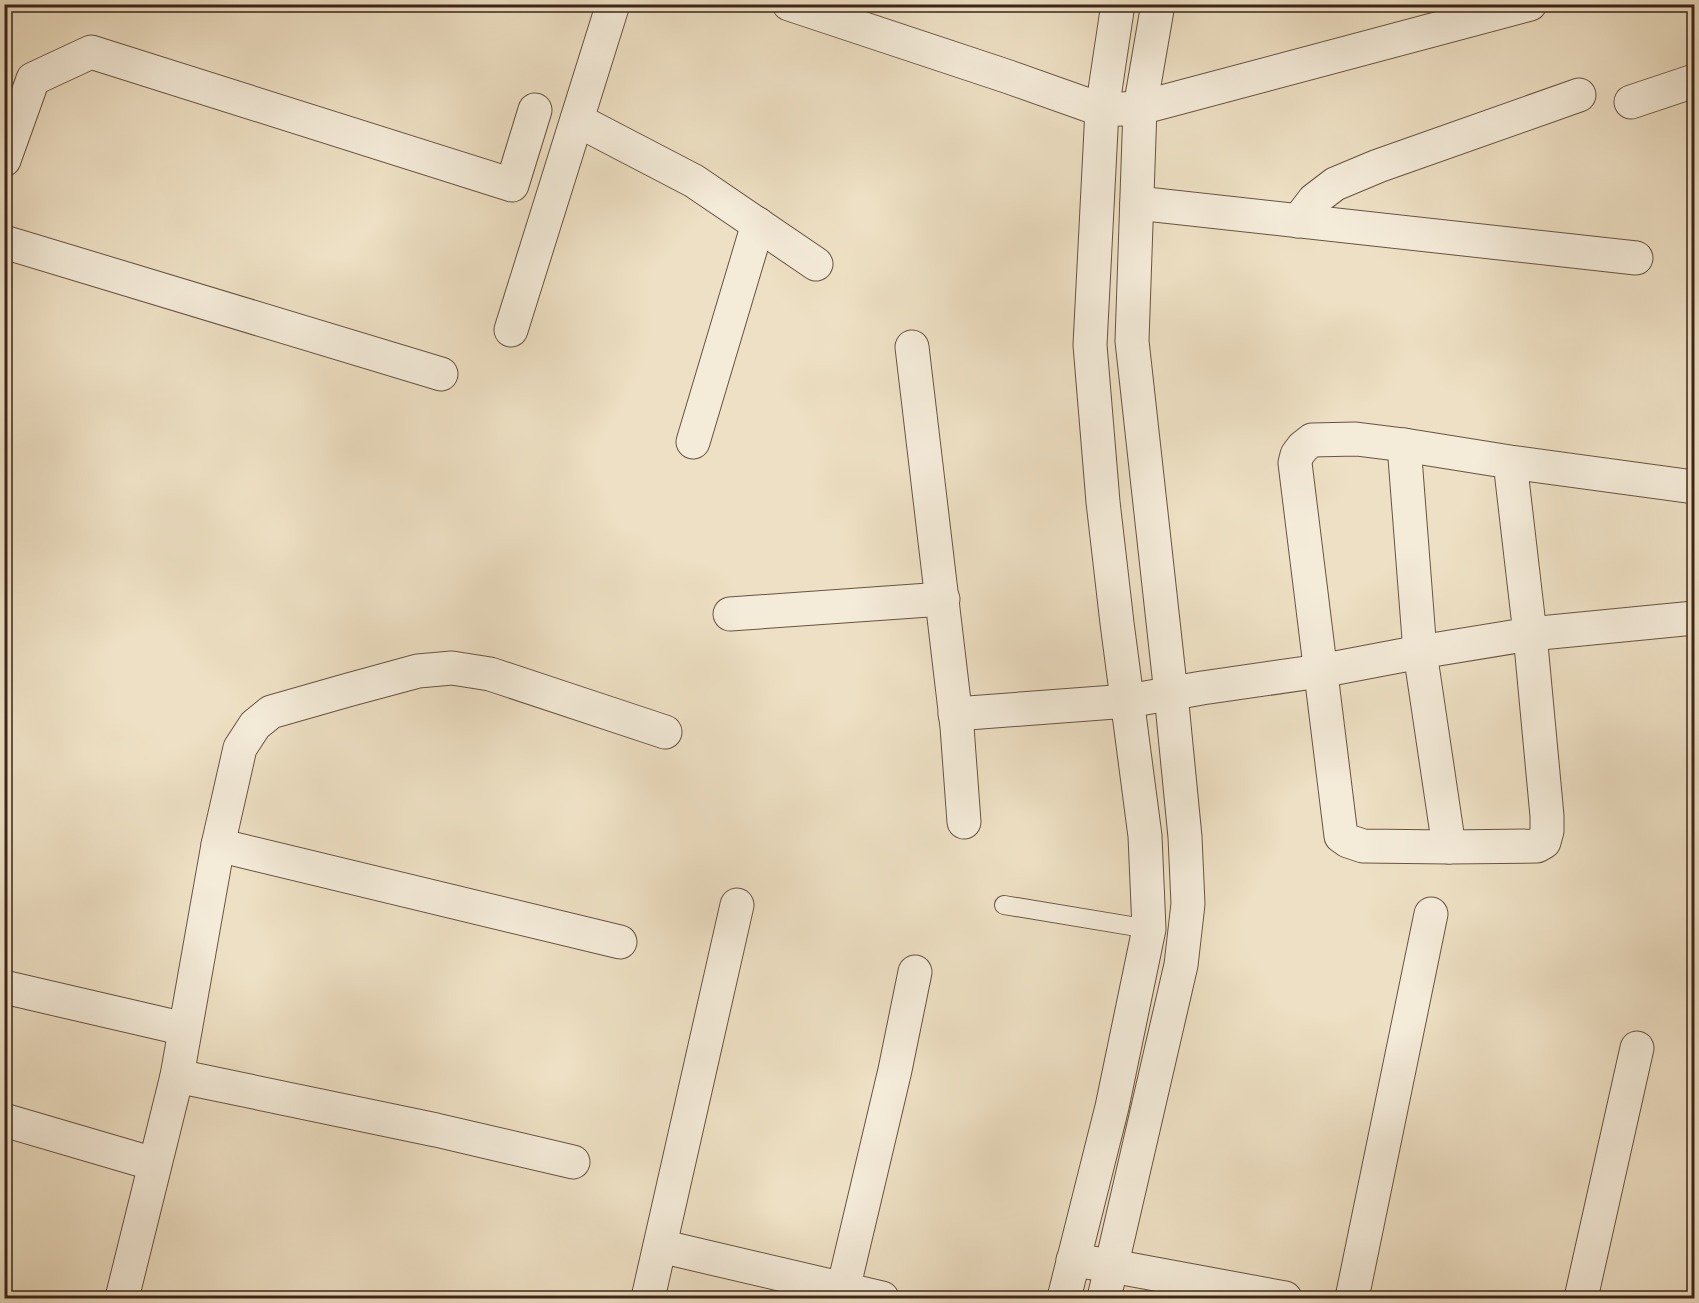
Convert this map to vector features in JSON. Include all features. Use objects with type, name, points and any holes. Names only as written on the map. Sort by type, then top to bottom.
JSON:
[{"type":"street","points":[[511,330],[613,4]]},
{"type":"street","points":[[789,4],[1102,110],[1140,108],[1530,4]]},
{"type":"street","points":[[1064,1299],[1112,1107],[1149,929],[1145,836],[1103,502],[1090,345],[1102,110],[1118,4]]},
{"type":"street","points":[[1104,1299],[1181,965],[1188,904],[1185,837],[1171,694],[1132,341],[1140,108],[1158,4]]},
{"type":"street","points":[[4,160],[33,79],[91,52],[512,185],[535,110]]},
{"type":"street","points":[[1631,102],[1695,81]]},
{"type":"street","points":[[1298,221],[1314,200],[1335,184],[1378,166],[1579,95]]},
{"type":"street","points":[[581,107],[816,264]]},
{"type":"street","points":[[1137,203],[1636,258]]},
{"type":"street","points":[[693,442],[758,224]]},
{"type":"street","points":[[4,242],[441,374]]},
{"type":"street","points":[[912,347],[943,599],[964,822]]},
{"type":"street","points":[[1510,462],[1530,634],[1547,816],[1544,842],[1537,846],[1449,847],[1354,844],[1341,836],[1295,463],[1303,447],[1312,440],[1356,439],[1695,487]]},
{"type":"street","points":[[1404,445],[1420,652],[1449,847]]},
{"type":"street","points":[[730,614],[943,599]]},
{"type":"street","points":[[955,714],[1128,701],[1320,671],[1530,634],[1695,618]]},
{"type":"street","points":[[132,1297],[154,1164],[177,1076],[218,845],[240,748],[255,725],[272,712],[418,671],[452,668],[490,674],[665,732]]},
{"type":"street","points":[[218,845],[621,942]]},
{"type":"street","points":[[648,1299],[737,904]]},
{"type":"street","points":[[1352,1299],[1431,914]]},
{"type":"street","points":[[842,1294],[895,1070],[915,972]]},
{"type":"street","points":[[4,987],[185,1029]]},
{"type":"street","points":[[1581,1299],[1637,1048]]},
{"type":"street","points":[[177,1076],[573,1161]]},
{"type":"street","points":[[4,1120],[154,1164]]},
{"type":"street","points":[[660,1246],[842,1294],[882,1299]]},
{"type":"street","points":[[1073,1260],[1285,1299]]},
{"type":"lane","points":[[1004,904],[1149,929]]}]
